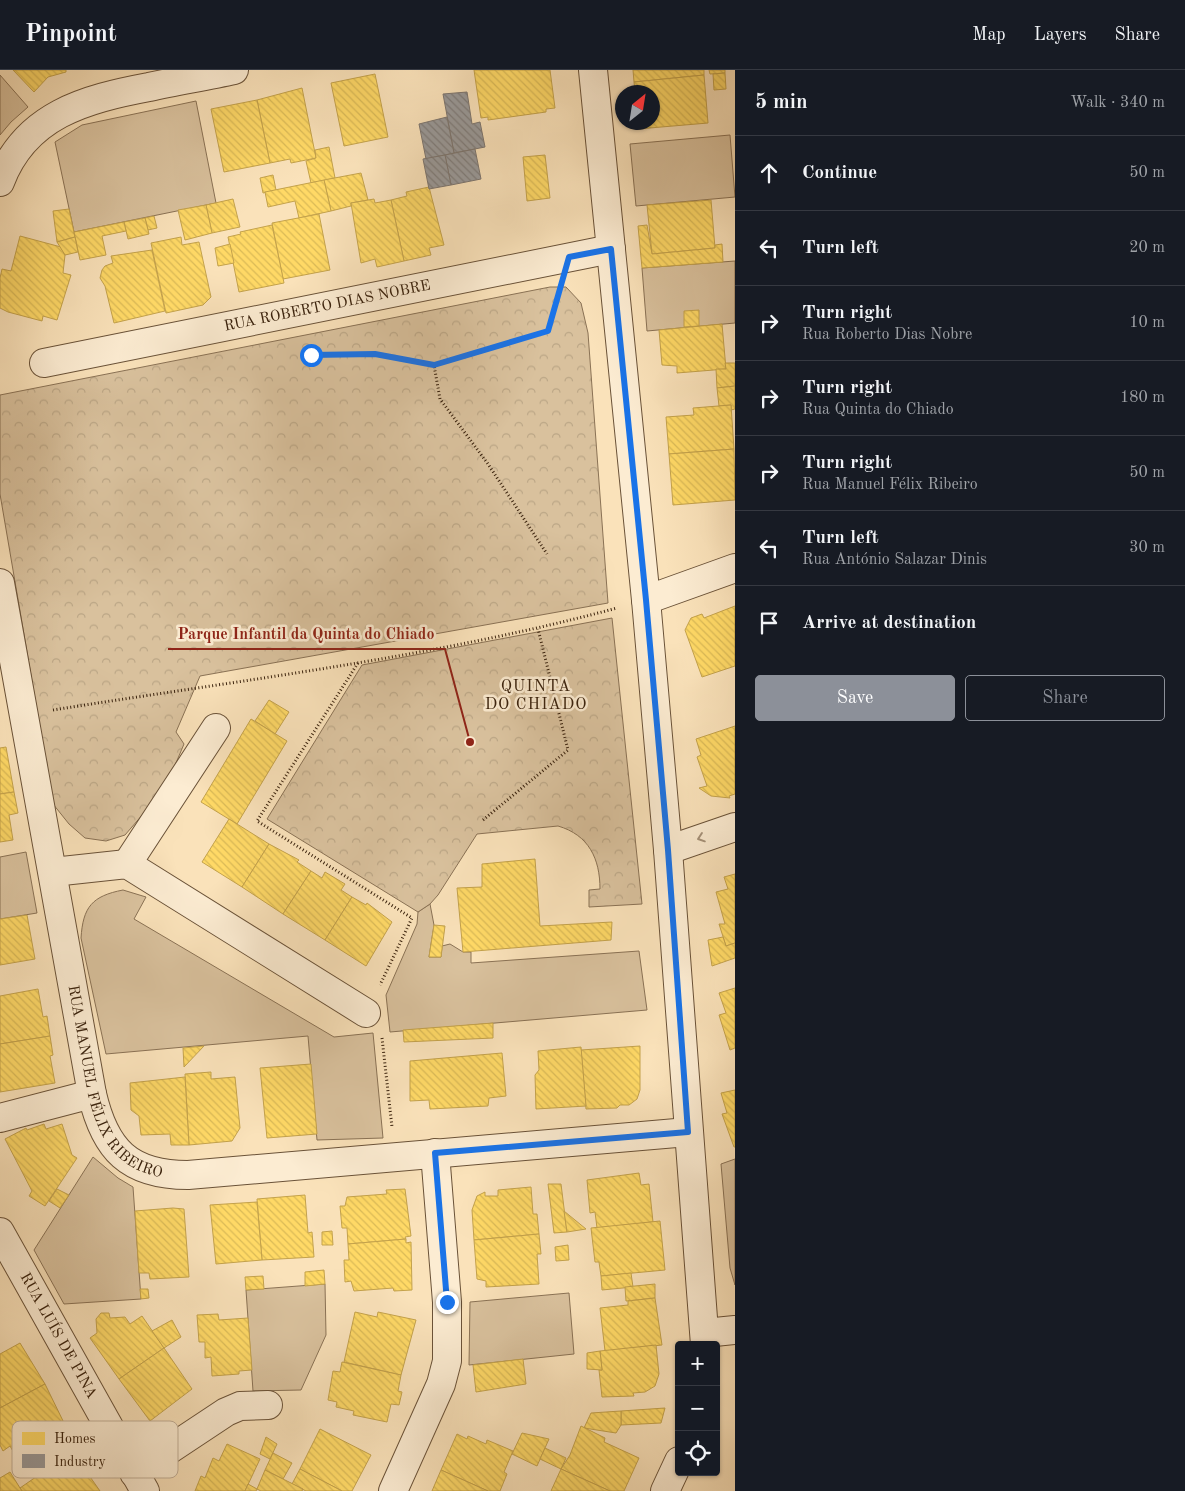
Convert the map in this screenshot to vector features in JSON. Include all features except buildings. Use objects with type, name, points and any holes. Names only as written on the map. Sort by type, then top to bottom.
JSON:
[{"type":"street","points":[[0,182],[14,154],[31,134],[50,119],[73,106],[103,96],[234,70]]},
{"type":"street","points":[[593,70],[646,600],[668,850],[705,1339],[735,1330]]},
{"type":"street","name":"RUA ROBERTO DIAS NOBRE","points":[[44,363],[611,249]]},
{"type":"street","points":[[646,600],[735,568]]},
{"type":"street","name":"RUA MANUEL FÉLIX RIBEIRO","points":[[0,583],[92,1094],[99,1122],[109,1141],[142,1169],[164,1175],[188,1175],[688,1132]]},
{"type":"street","points":[[127,864],[216,728]]},
{"type":"street","points":[[668,850],[735,827]]},
{"type":"street","points":[[53,872],[127,864],[366,1013]]},
{"type":"street","points":[[0,1118],[92,1094]]},
{"type":"street","points":[[393,1491],[441,1384],[447,1361],[447,1302],[435,1153]]},
{"type":"street","name":"RUA LUÍS DE PINA","points":[[0,1232],[106,1421]]},
{"type":"street","points":[[178,1451],[226,1412],[240,1406],[268,1405]]},
{"type":"street","points":[[665,1491],[675,1470]]},
{"type":"path","points":[[311,355],[375,354],[434,365],[548,331],[569,257]]},
{"type":"path","points":[[434,365],[440,399],[488,464],[547,554]]},
{"type":"path","points":[[24,714],[358,662],[538,629],[646,600]]},
{"type":"path","points":[[483,820],[568,750],[538,629]]},
{"type":"path","points":[[358,662],[257,821],[412,918],[366,1013],[380,1023],[395,1157]]},
{"type":"green space","points":[[0,75],[28,107],[0,135]]},
{"type":"green space","points":[[196,101],[216,203],[74,232],[55,142],[82,125]]},
{"type":"green space","points":[[730,135],[735,197],[636,206],[630,144]]},
{"type":"green space","points":[[735,261],[735,323],[647,331],[642,268]]},
{"type":"green space","points":[[550,287],[566,287],[581,303],[588,333],[608,603],[200,676],[176,732],[184,744],[173,770],[150,806],[125,835],[106,841],[85,838],[69,824],[53,804],[0,494],[0,395]]},
{"type":"green space","points":[[612,618],[642,904],[589,907],[589,890],[600,889],[595,858],[591,850],[578,835],[558,826],[477,834],[438,895],[430,904],[418,912],[267,819],[362,665]]},
{"type":"green space","points":[[26,852],[37,913],[0,919],[0,857]]},
{"type":"green space","points":[[123,890],[146,897],[134,919],[334,1037],[373,1033],[383,1138],[317,1140],[308,1036],[106,1054],[81,938],[82,927],[84,918],[91,905],[104,896]]},
{"type":"green space","points":[[430,904],[434,925],[429,957],[441,957],[442,946],[450,944],[463,952],[471,952],[471,963],[639,951],[647,1010],[390,1032],[386,995],[417,924],[418,912]]},
{"type":"green space","points":[[93,1157],[118,1178],[133,1187],[141,1299],[64,1304],[34,1250]]},
{"type":"green space","points":[[735,1159],[735,1285],[730,1268],[721,1164]]},
{"type":"green space","points":[[325,1284],[326,1335],[301,1390],[253,1391],[246,1290]]},
{"type":"green space","points":[[569,1293],[574,1354],[469,1365],[470,1302]]},
{"type":"place","name":"Parque Infantil da Quinta do Chiado","points":[[470,742]]},
{"type":"district","name":"QUINTA DO CHIADO","points":[[536,696]]},
{"type":"route","points":[[311,355],[375,354],[434,365],[548,331],[569,257],[611,249],[646,600],[668,850],[688,1132],[435,1153],[447,1302]]}]
